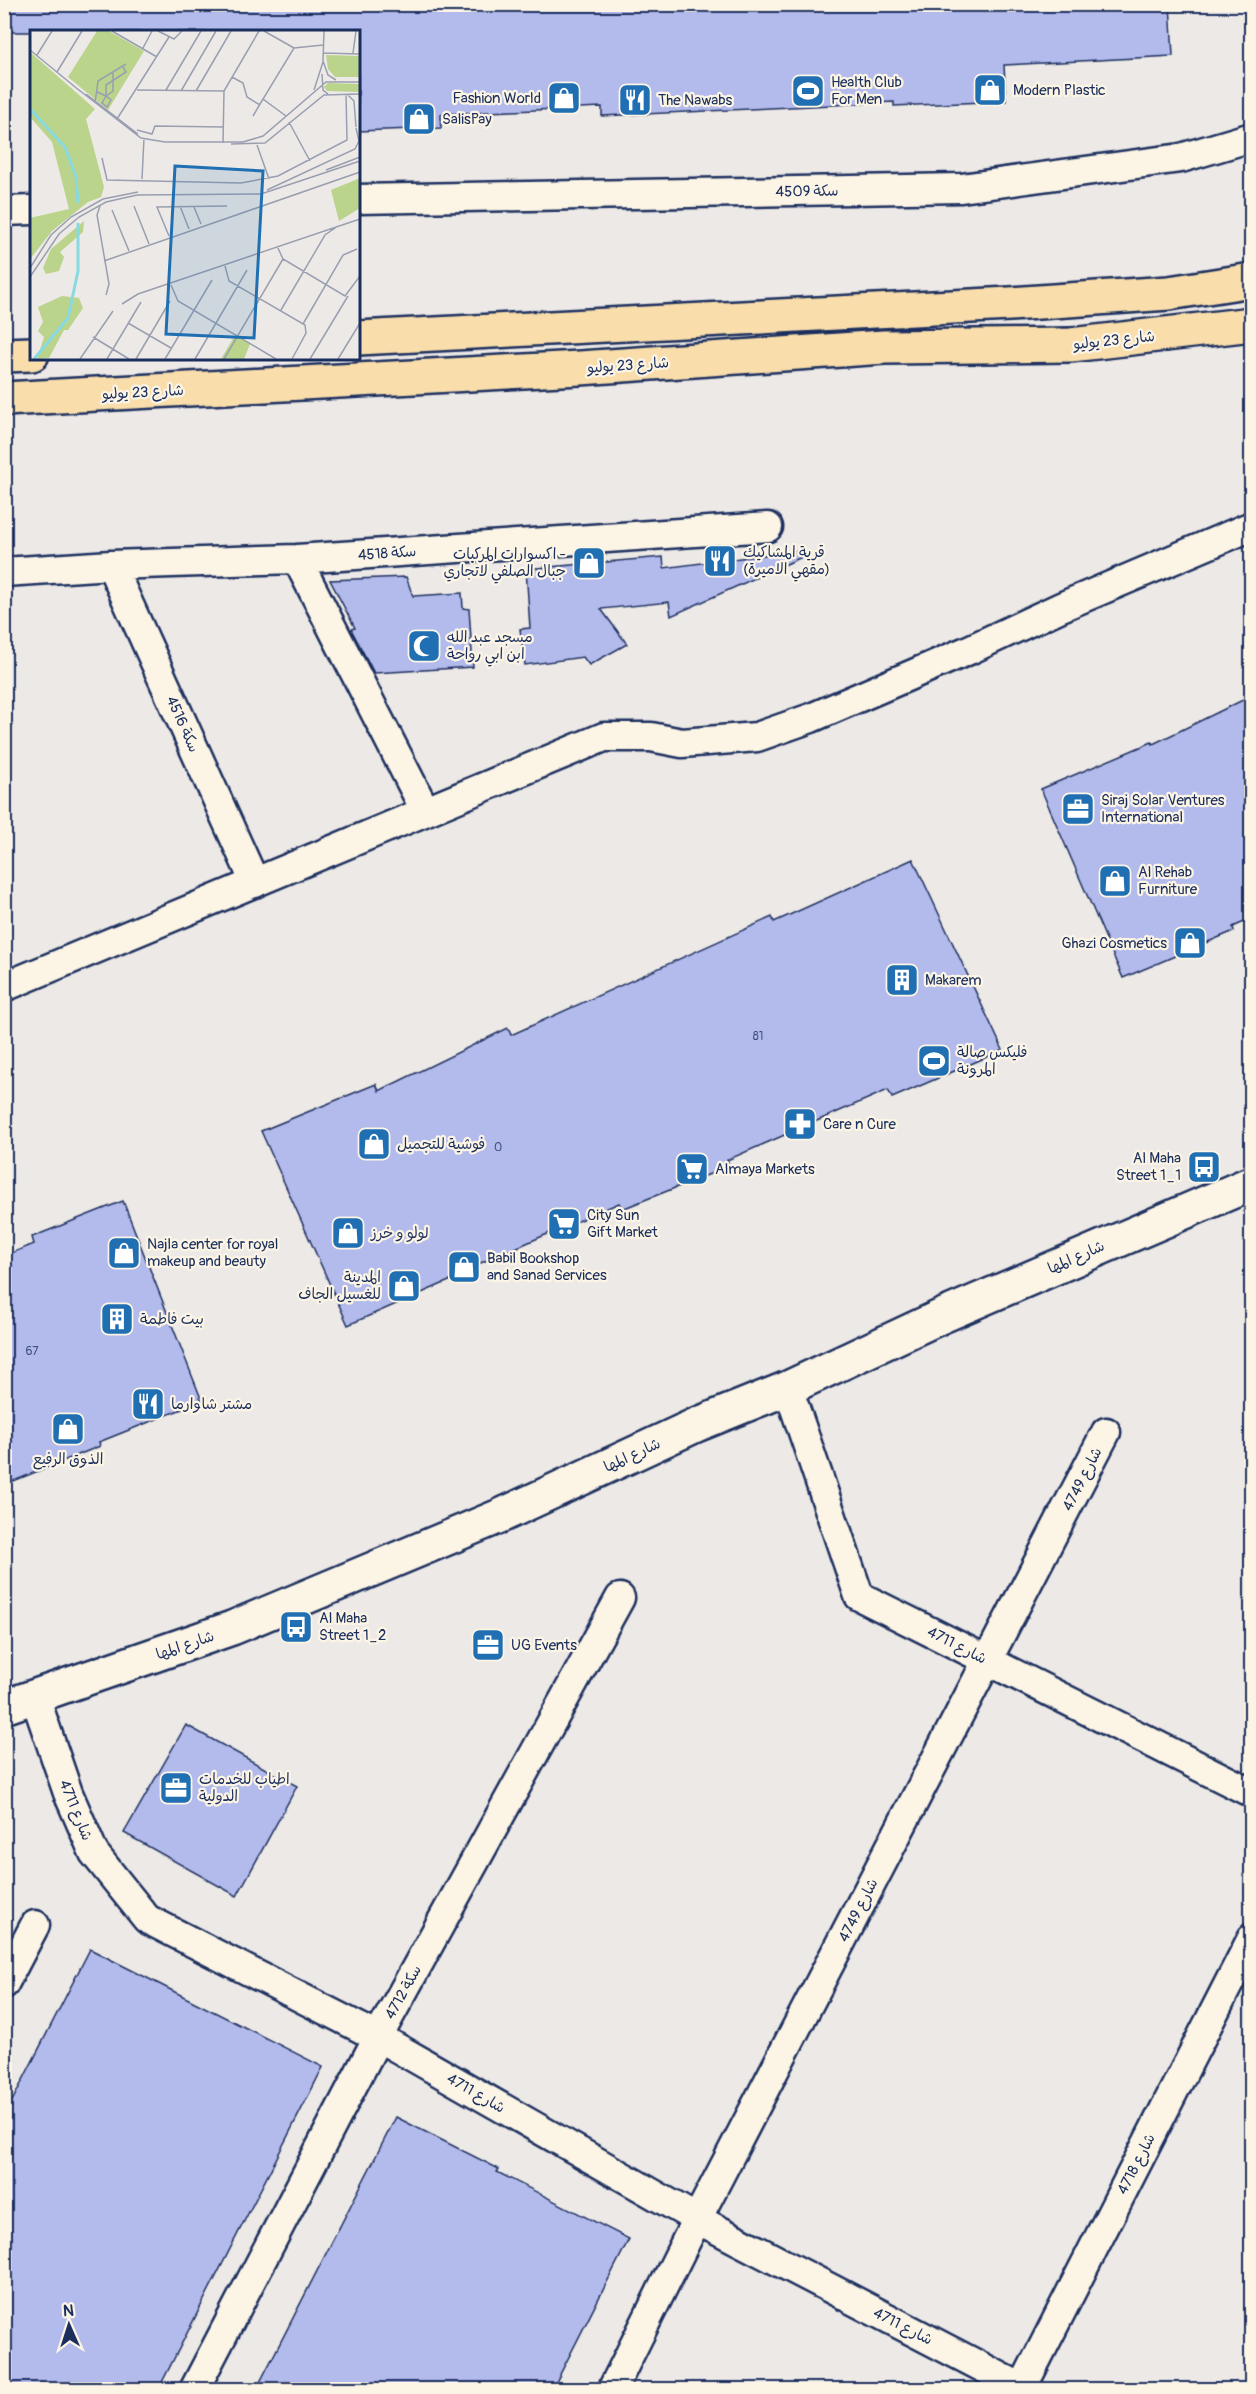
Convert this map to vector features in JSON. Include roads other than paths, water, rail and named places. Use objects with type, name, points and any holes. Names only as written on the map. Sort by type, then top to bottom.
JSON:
[{"type":"main road","points":[[360,338],[1010,304],[1168,293],[1251,280]]},
{"type":"main road","name":"شارع 23 يوليو","points":[[4,399],[568,369],[884,347],[1071,345],[1251,324]]},
{"type":"main road","points":[[4,356],[30,354]]},
{"type":"street","name":"سكة 4509","points":[[360,199],[961,188],[1181,158],[1251,137]]},
{"type":"street","points":[[4,211],[30,210]]},
{"type":"street","points":[[4,987],[604,737],[651,737],[682,743],[757,737],[811,718],[1251,526]]},
{"type":"street","name":"سكة 4518","points":[[4,572],[111,565],[297,560],[768,527]]},
{"type":"street","points":[[297,560],[425,810]]},
{"type":"street","name":"سكة 4516","points":[[111,565],[255,883]]},
{"type":"street","name":"شارع المها","points":[[20,1702],[243,1624],[500,1516],[696,1425],[788,1388],[942,1316],[1137,1230],[1251,1183]]},
{"type":"street","name":"4711 شارع","points":[[788,1388],[859,1596],[1251,1793]]},
{"type":"street","name":"4749 شارع","points":[[612,2390],[697,2219],[1106,1432]]},
{"type":"street","name":"سكة 4712","points":[[194,2390],[378,2037],[620,1598]]},
{"type":"street","name":"4711 شارع","points":[[20,1702],[68,1793],[94,1853],[147,1919],[378,2037],[697,2219],[1023,2389]]},
{"type":"street","points":[[4,1984],[35,1925]]},
{"type":"street","name":"4718 شارع","points":[[1023,2389],[1251,1938]]},
{"type":"place","name":"Modern Plastic","points":[[990,90]]},
{"type":"place","name":"Health Club For Men","points":[[808,91]]},
{"type":"place","name":"Fashion World","points":[[564,98]]},
{"type":"place","name":"The Nawabs","points":[[635,100]]},
{"type":"place","name":"SalisPay","points":[[419,119]]},
{"type":"place","name":"قرية المشاكيك (مقهي الاميرة)","points":[[720,561]]},
{"type":"place","name":"اكسوارات المركبات - جبال الصلفي لاتجاري","points":[[589,563]]},
{"type":"place","name":"مسجد عبد الله ابن ابي رواحة","points":[[424,646]]},
{"type":"place","name":"Siraj Solar Ventures International","points":[[1078,809]]},
{"type":"place","name":"Al Rehab Furniture","points":[[1115,881]]},
{"type":"place","name":"Ghazi Cosmetics","points":[[1190,943]]},
{"type":"place","name":"Makarem","points":[[902,980]]},
{"type":"place","name":"فليكس صالة المرونة","points":[[934,1061]]},
{"type":"place","name":"Care n Cure","points":[[800,1124]]},
{"type":"place","name":"فوشية للتجميل","points":[[374,1144]]},
{"type":"place","name":"Al Maha Street 1_1","points":[[1204,1167]]},
{"type":"place","name":"Almaya Markets","points":[[692,1169]]},
{"type":"place","name":"City Sun Gift Market","points":[[564,1224]]},
{"type":"place","name":"لولو و خرز","points":[[348,1233]]},
{"type":"place","name":"Najla center for royal makeup and beauty","points":[[124,1253]]},
{"type":"place","name":"Babil Bookshop and Sanad Services","points":[[464,1267]]},
{"type":"place","name":"المدينة للغسيل الجاف","points":[[404,1286]]},
{"type":"place","name":"بيت فاطمة","points":[[117,1319]]},
{"type":"place","name":"مشتر شاوارما","points":[[148,1404]]},
{"type":"place","name":"الذوق الرفيع","points":[[68,1429]]},
{"type":"place","name":"Al Maha Street 1_2","points":[[296,1627]]},
{"type":"place","name":"UG Events","points":[[488,1645]]},
{"type":"place","name":"اطياب للخدمات الدولية","points":[[176,1788]]}]
